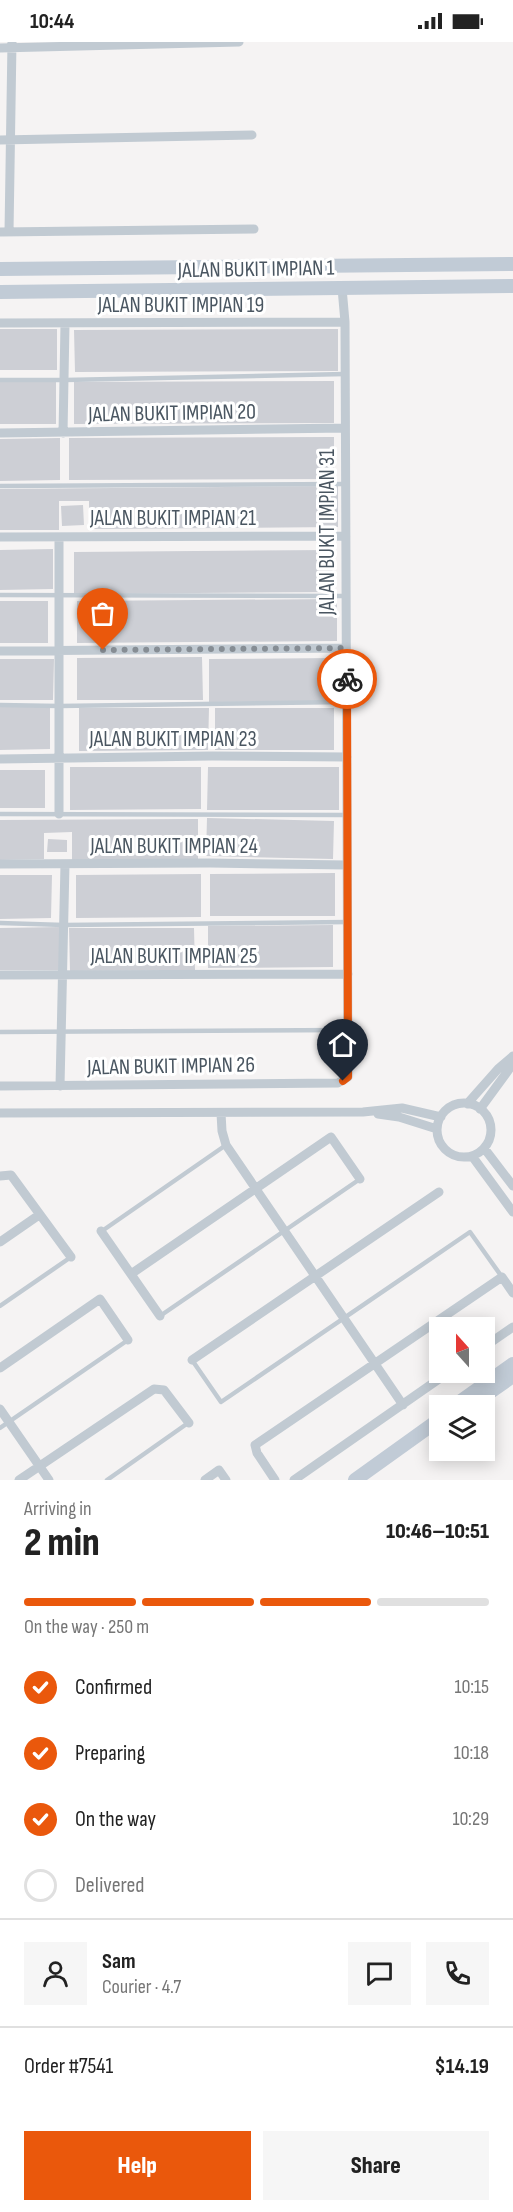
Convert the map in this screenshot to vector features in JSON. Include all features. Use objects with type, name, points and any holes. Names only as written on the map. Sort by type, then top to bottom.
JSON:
[{"type":"street","points":[[0,48],[12,45],[239,42]]},
{"type":"street","points":[[12,45],[5,140],[5,232],[254,229]]},
{"type":"street","points":[[5,140],[252,135]]},
{"type":"street","name":"JALAN BUKIT IMPIAN 1","points":[[0,269],[513,264]]},
{"type":"street","points":[[342,288],[358,274],[375,265]]},
{"type":"street","points":[[316,266],[330,273],[342,288],[345,322]]},
{"type":"street","name":"JALAN BUKIT IMPIAN 1","points":[[0,292],[513,286]]},
{"type":"street","name":"JALAN BUKIT IMPIAN 19","points":[[0,324],[345,322]]},
{"type":"street","name":"JALAN BUKIT IMPIAN 31","points":[[343,1081],[348,1077],[345,322]]},
{"type":"street","points":[[63,433],[64,324]]},
{"type":"street","name":"JALAN BUKIT IMPIAN 20","points":[[0,433],[345,428]]},
{"type":"street","name":"JALAN BUKIT IMPIAN 21","points":[[0,537],[346,536]]},
{"type":"street","points":[[59,537],[59,814]]},
{"type":"street","points":[[0,651],[346,648]]},
{"type":"street","name":"JALAN BUKIT IMPIAN 23","points":[[0,759],[347,757]]},
{"type":"street","name":"JALAN BUKIT IMPIAN 24","points":[[0,864],[347,865]]},
{"type":"street","points":[[60,1086],[65,864]]},
{"type":"street","name":"JALAN BUKIT IMPIAN 25","points":[[0,975],[348,974]]},
{"type":"street","points":[[467,1104],[498,1069],[513,1056]]},
{"type":"street","points":[[480,1109],[513,1064]]},
{"type":"street","name":"JALAN BUKIT IMPIAN 26","points":[[0,1086],[338,1083],[343,1081]]},
{"type":"street","points":[[467,1104],[480,1109],[486,1115],[491,1132],[484,1148],[472,1156],[463,1157],[447,1151],[438,1137],[437,1129],[441,1117],[455,1105],[467,1104]]},
{"type":"street","points":[[0,1113],[363,1112],[402,1108],[441,1117]]},
{"type":"street","points":[[363,1112],[399,1117],[437,1129]]},
{"type":"street","points":[[221,1113],[226,1145],[404,1405]]},
{"type":"street","points":[[131,1274],[331,1137],[360,1179]]},
{"type":"street","points":[[484,1148],[513,1186]]},
{"type":"street","points":[[472,1156],[513,1212]]},
{"type":"street","points":[[0,1176],[11,1175],[70,1257]]},
{"type":"street","points":[[192,1360],[439,1192]]},
{"type":"street","points":[[504,1200],[513,1193]]},
{"type":"street","points":[[0,1242],[39,1215]]},
{"type":"street","points":[[101,1231],[160,1316]]},
{"type":"street","points":[[274,1480],[256,1453],[255,1445],[376,1365],[502,1277],[513,1293]]},
{"type":"street","points":[[0,1368],[100,1299],[128,1340]]},
{"type":"street","points":[[495,1339],[513,1327]]},
{"type":"street","points":[[469,1395],[513,1364]]},
{"type":"street","points":[[486,1395],[513,1376]]},
{"type":"street","points":[[294,1480],[434,1383]]},
{"type":"street","points":[[19,1480],[154,1389],[164,1390],[189,1423]]},
{"type":"street","points":[[0,1409],[49,1480]]},
{"type":"street","points":[[355,1480],[429,1427]]},
{"type":"street","points":[[205,1480],[219,1470],[226,1480]]},
{"type":"lane","points":[[0,380],[345,374]]},
{"type":"lane","points":[[0,486],[346,484]]},
{"type":"lane","points":[[0,595],[58,597],[346,596]]},
{"type":"lane","points":[[0,705],[347,702]]},
{"type":"lane","points":[[0,814],[347,815]]},
{"type":"lane","points":[[0,923],[64,925],[348,922]]},
{"type":"lane","points":[[0,1032],[348,1030]]},
{"type":"lane","points":[[101,1231],[226,1145]]},
{"type":"lane","points":[[160,1316],[360,1179]]},
{"type":"lane","points":[[192,1360],[221,1402],[471,1232],[502,1277]]},
{"type":"lane","points":[[0,1306],[70,1257]]},
{"type":"lane","points":[[0,1428],[128,1340]]},
{"type":"lane","points":[[107,1480],[189,1423]]},
{"type":"building","points":[[0,329],[57,329],[57,370],[0,370]]},
{"type":"building","points":[[338,329],[338,371],[75,372],[74,330]]},
{"type":"building","points":[[56,381],[56,424],[0,424],[0,382]]},
{"type":"building","points":[[334,381],[334,423],[74,424],[74,382]]},
{"type":"building","points":[[334,437],[334,479],[69,480],[69,438]]},
{"type":"building","points":[[60,438],[60,480],[0,481],[0,439]]},
{"type":"building","points":[[338,486],[338,527],[89,529],[89,501],[59,501],[59,530],[0,530],[0,489]]},
{"type":"building","points":[[83,505],[84,525],[62,526],[61,506]]},
{"type":"building","points":[[53,549],[53,589],[0,590],[0,550]]},
{"type":"building","points":[[332,550],[333,592],[74,594],[74,552]]},
{"type":"building","points":[[337,599],[337,641],[77,643],[77,601]]},
{"type":"building","points":[[0,601],[48,601],[48,643],[0,643]]},
{"type":"building","points":[[202,657],[203,700],[77,700],[77,658]]},
{"type":"building","points":[[335,658],[335,701],[209,702],[209,659]]},
{"type":"building","points":[[0,659],[54,659],[53,700],[0,700]]},
{"type":"building","points":[[0,707],[50,707],[50,749],[0,750]]},
{"type":"building","points":[[79,708],[209,708],[208,750],[79,751]]},
{"type":"building","points":[[215,708],[334,708],[334,750],[215,750]]},
{"type":"building","points":[[70,767],[201,767],[201,809],[70,810]]},
{"type":"building","points":[[208,767],[339,767],[339,810],[207,810]]},
{"type":"building","points":[[0,770],[45,770],[45,808],[0,808]]},
{"type":"building","points":[[207,818],[334,821],[333,859],[206,856]]},
{"type":"building","points":[[198,819],[198,859],[72,860],[72,832],[44,833],[44,859],[0,860],[0,820]]},
{"type":"building","points":[[48,839],[67,840],[67,852],[47,852]]},
{"type":"building","points":[[335,873],[335,916],[210,916],[210,874]]},
{"type":"building","points":[[201,874],[201,917],[76,918],[76,875]]},
{"type":"building","points":[[0,875],[52,875],[51,918],[0,919]]},
{"type":"building","points":[[333,925],[333,967],[208,968],[208,926]]},
{"type":"building","points":[[61,927],[61,970],[0,970],[0,928]]},
{"type":"building","points":[[69,928],[194,928],[195,970],[70,971]]},
{"type":"way so far","points":[[103,650],[346,648],[347,679]]},
{"type":"route","points":[[343,1081],[348,1077],[347,679]]}]
